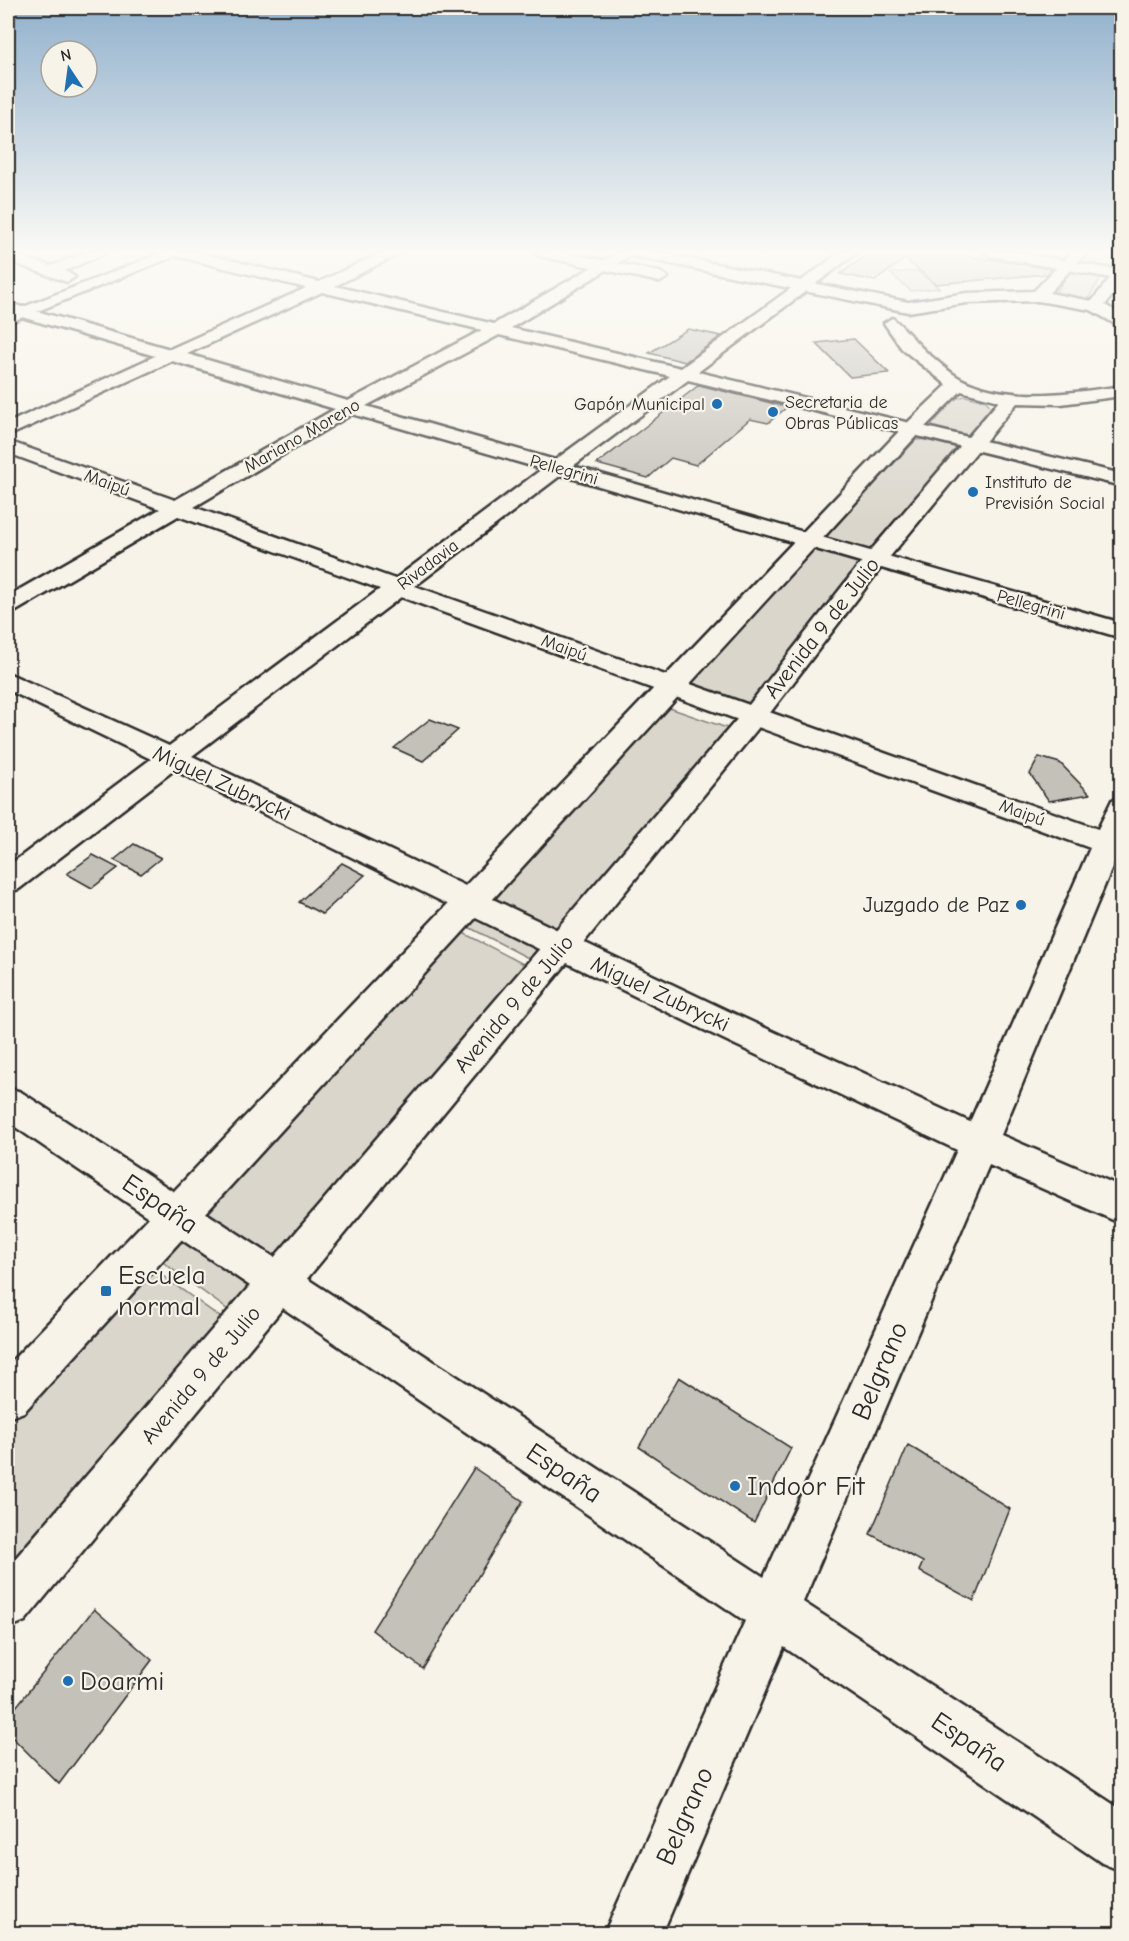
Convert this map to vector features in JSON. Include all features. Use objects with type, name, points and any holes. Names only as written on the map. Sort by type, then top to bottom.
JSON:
[{"type":"street","name":"Pellegrini","points":[[125,343],[1122,631]]},
{"type":"street","points":[[8,430],[202,343]]},
{"type":"street","name":"Mariano Moreno","points":[[8,606],[349,408],[472,343]]},
{"type":"street","points":[[552,343],[1122,480]]},
{"type":"street","name":"Rivadavia","points":[[8,880],[557,468],[732,343]]},
{"type":"street","points":[[905,343],[958,384],[1012,397],[1087,397],[1122,391]]},
{"type":"street","points":[[8,1396],[912,429],[958,384]]},
{"type":"street","name":"Avenida 9 de Julio","points":[[8,1604],[754,716],[876,560],[1012,397]]},
{"type":"street","name":"Maipú","points":[[8,447],[754,716],[1116,833]]},
{"type":"street","name":"Miguel Zubrycki","points":[[8,681],[471,901],[561,948],[979,1144],[1122,1206]]},
{"type":"street","name":"Belgrano","points":[[633,1934],[1116,833]]},
{"type":"street","name":"España","points":[[8,1102],[1122,1843]]},
{"type":"shaded area","points":[[965,396],[986,401],[991,407],[969,435],[955,436],[936,431],[932,425],[954,399]]},
{"type":"shaded area","points":[[933,439],[962,447],[878,557],[820,541],[916,440]]},
{"type":"shaded area","points":[[817,546],[874,563],[754,710],[681,685]]},
{"type":"shaded area","points":[[658,704],[733,730],[536,962],[449,917]]},
{"type":"shaded area","points":[[442,922],[531,968],[235,1315],[138,1244]]},
{"type":"shaded area","points":[[131,1253],[228,1323],[8,1585],[8,1385]]},
{"type":"building","points":[[666,343],[712,343],[685,362],[649,353]]},
{"type":"building","points":[[816,343],[858,343],[889,373],[850,377]]},
{"type":"building","points":[[699,385],[787,407],[768,423],[750,419],[696,465],[671,458],[648,478],[597,464]]},
{"type":"building","points":[[430,719],[458,730],[423,761],[394,748]]},
{"type":"building","points":[[1039,757],[1060,763],[1090,794],[1049,801],[1030,774]]},
{"type":"building","points":[[134,844],[161,858],[141,874],[114,860]]},
{"type":"building","points":[[93,855],[118,868],[92,888],[67,874]]},
{"type":"building","points":[[342,863],[365,875],[322,914],[299,902]]},
{"type":"building","name":"Indoor Fit","points":[[679,1377],[791,1448],[754,1523],[639,1447]]},
{"type":"building","points":[[908,1445],[1010,1509],[974,1601],[919,1571],[923,1562],[870,1534]]},
{"type":"building","points":[[474,1468],[523,1501],[423,1669],[372,1630]]},
{"type":"building","points":[[94,1609],[152,1660],[59,1784],[8,1733],[8,1717]]},
{"type":"place","name":"Gapón Municipal","points":[[717,404]]},
{"type":"place","name":"Secretaria de Obras Públicas","points":[[773,412]]},
{"type":"place","name":"Instituto de Previsión Social","points":[[973,492]]},
{"type":"place","name":"Juzgado de Paz","points":[[1021,905]]},
{"type":"place","name":"Escuela normal","points":[[106,1291]]},
{"type":"place","name":"Indoor Fit","points":[[735,1486]]},
{"type":"place","name":"Doarmi","points":[[68,1681]]}]
